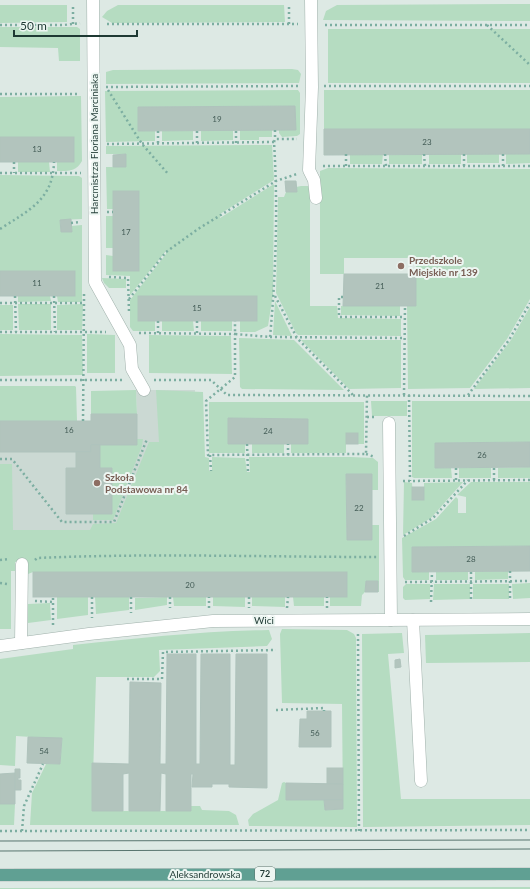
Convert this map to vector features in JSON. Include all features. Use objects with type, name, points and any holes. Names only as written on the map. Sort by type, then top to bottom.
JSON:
[{"type":"main road","name":"Aleksandrowska","points":[[0,875],[530,874]]},
{"type":"street","name":"Harcmistrza Floriana Marciniaka","points":[[93,0],[95,282],[130,345],[132,369],[142,385]]},
{"type":"street","points":[[311,0],[312,87],[308,170],[314,180],[316,198]]},
{"type":"street","points":[[389,423],[391,620]]},
{"type":"street","points":[[21,643],[22,564]]},
{"type":"street","name":"Wici","points":[[0,646],[89,634],[213,621],[530,619]]},
{"type":"street","points":[[413,620],[421,781]]},
{"type":"path","points":[[289,4],[289,24]]},
{"type":"path","points":[[73,5],[73,24]]},
{"type":"path","points":[[0,25],[73,24],[93,22],[112,25],[530,25]]},
{"type":"path","points":[[487,25],[530,65]]},
{"type":"path","points":[[105,87],[142,144],[169,174]]},
{"type":"path","points":[[0,94],[94,93]]},
{"type":"path","points":[[236,130],[236,143]]},
{"type":"path","points":[[275,130],[275,139]]},
{"type":"path","points":[[158,131],[158,143]]},
{"type":"path","points":[[197,131],[197,143]]},
{"type":"path","points":[[94,144],[274,142],[276,181],[274,295],[270,337]]},
{"type":"path","points":[[346,154],[346,166]]},
{"type":"path","points":[[385,154],[386,166]]},
{"type":"path","points":[[424,154],[425,166]]},
{"type":"path","points":[[464,154],[464,166]]},
{"type":"path","points":[[503,154],[503,166]]},
{"type":"path","points":[[14,162],[14,173]]},
{"type":"path","points":[[0,228],[39,203],[52,182],[54,162]]},
{"type":"path","points":[[128,299],[166,252],[198,229],[276,181],[308,170],[321,166],[530,166]]},
{"type":"path","points":[[0,173],[94,173]]},
{"type":"path","points":[[71,222],[84,222]]},
{"type":"path","points":[[274,295],[297,338],[353,395]]},
{"type":"path","points":[[15,296],[16,332]]},
{"type":"path","points":[[54,296],[55,332]]},
{"type":"path","points":[[343,297],[339,297],[339,317],[405,318]]},
{"type":"path","points":[[0,303],[84,303],[84,380],[82,422]]},
{"type":"path","points":[[468,396],[509,340],[530,303]]},
{"type":"path","points":[[404,395],[405,306]]},
{"type":"path","points":[[158,321],[158,333]]},
{"type":"path","points":[[197,321],[197,333]]},
{"type":"path","points":[[211,471],[210,455],[208,455],[206,401],[222,390],[235,377],[236,321]]},
{"type":"path","points":[[0,332],[197,333],[297,338],[404,338]]},
{"type":"path","points":[[0,380],[84,380],[142,385],[211,380],[227,395],[530,396]]},
{"type":"path","points":[[366,454],[367,395]]},
{"type":"path","points":[[409,395],[410,481]]},
{"type":"path","points":[[0,459],[12,459],[62,522],[114,522],[147,439]]},
{"type":"path","points":[[247,444],[248,472]]},
{"type":"path","points":[[288,444],[288,455]]},
{"type":"path","points":[[210,455],[366,454],[380,459]]},
{"type":"path","points":[[456,468],[456,480]]},
{"type":"path","points":[[494,468],[494,480]]},
{"type":"path","points":[[401,537],[433,518],[468,480]]},
{"type":"path","points":[[389,481],[530,480]]},
{"type":"path","points":[[22,564],[31,563],[37,558],[70,557],[180,555],[390,557]]},
{"type":"path","points":[[510,571],[510,601]]},
{"type":"path","points":[[431,602],[432,572]]},
{"type":"path","points":[[471,572],[471,602]]},
{"type":"path","points":[[390,582],[530,582]]},
{"type":"path","points":[[92,597],[92,618]]},
{"type":"path","points":[[131,597],[131,613]]},
{"type":"path","points":[[170,597],[170,608]]},
{"type":"path","points":[[209,597],[209,608]]},
{"type":"path","points":[[249,597],[249,608]]},
{"type":"path","points":[[287,608],[288,597]]},
{"type":"path","points":[[327,597],[327,608]]},
{"type":"path","points":[[53,598],[53,625]]},
{"type":"path","points":[[359,620],[359,832]]},
{"type":"path","points":[[127,679],[162,679],[163,652],[276,650]]},
{"type":"path","points":[[276,710],[324,708],[324,711]]},
{"type":"path","points":[[22,831],[24,806],[43,764]]},
{"type":"path","points":[[0,831],[359,832],[530,830]]},
{"type":"shaded area","name":"Szkoła Podstawowa nr 84","points":[[136,390],[195,390],[194,545],[0,545],[0,421],[91,421],[137,414]]},
{"type":"green space","points":[[530,4],[530,21],[323,20],[326,11],[337,5]]},
{"type":"green space","points":[[0,5],[67,5],[67,22],[0,23]]},
{"type":"green space","points":[[118,5],[284,5],[285,22],[112,23],[102,17],[107,11]]},
{"type":"green space","points":[[0,27],[77,27],[80,29],[80,61],[59,61],[58,48],[0,47]]},
{"type":"green space","points":[[328,29],[530,29],[530,83],[328,83]]},
{"type":"green space","points":[[113,70],[298,70],[301,74],[299,83],[106,84],[106,72]]},
{"type":"green space","points":[[298,90],[300,93],[300,134],[297,136],[282,137],[279,133],[279,130],[295,129],[295,106],[138,107],[138,131],[155,131],[155,141],[106,142],[105,91]]},
{"type":"green space","points":[[324,90],[530,90],[530,129],[324,129]]},
{"type":"green space","points":[[81,96],[82,161],[80,165],[74,169],[68,171],[57,171],[57,162],[74,162],[74,137],[0,137],[0,97]]},
{"type":"green space","points":[[233,130],[233,140],[201,141],[201,131]]},
{"type":"green space","points":[[240,130],[272,130],[272,137],[259,137],[259,140],[240,140]]},
{"type":"green space","points":[[162,131],[193,131],[193,140],[162,141]]},
{"type":"green space","points":[[272,145],[274,180],[220,214],[220,218],[274,184],[273,294],[268,326],[255,332],[240,332],[240,321],[257,321],[256,296],[138,296],[138,321],[155,321],[155,331],[133,331],[130,327],[130,300],[166,254],[166,251],[130,295],[130,276],[106,275],[106,255],[113,256],[114,271],[139,271],[139,192],[113,209],[107,209],[106,167],[126,167],[126,154],[106,154],[106,146]]},
{"type":"green space","points":[[350,154],[383,154],[382,164],[350,164]]},
{"type":"green space","points":[[422,154],[422,164],[389,164],[389,155]]},
{"type":"green space","points":[[429,154],[461,154],[461,164],[429,164]]},
{"type":"green space","points":[[467,154],[499,154],[499,163],[467,163]]},
{"type":"green space","points":[[506,154],[530,154],[530,163],[506,164]]},
{"type":"green space","points":[[18,162],[49,162],[50,172],[18,172]]},
{"type":"green space","points":[[328,168],[530,169],[530,299],[507,339],[470,388],[408,389],[407,306],[416,306],[416,258],[344,258],[344,274],[320,274],[320,171]]},
{"type":"green space","points":[[0,175],[79,176],[82,178],[82,219],[60,220],[61,232],[72,232],[71,226],[82,225],[82,302],[58,302],[57,296],[74,296],[74,271],[0,271]]},
{"type":"green space","points":[[313,186],[310,198],[310,306],[337,306],[338,318],[401,319],[401,336],[298,335],[296,333],[276,293],[278,197],[284,197],[286,192],[296,192],[296,187]]},
{"type":"green space","points":[[106,216],[113,216],[113,248],[106,248]]},
{"type":"green space","points":[[102,278],[126,279],[126,288],[109,288],[104,283]]},
{"type":"green space","points":[[18,296],[50,296],[51,301],[18,302]]},
{"type":"green space","points":[[275,301],[292,336],[273,335]]},
{"type":"green space","points":[[18,304],[51,304],[51,330],[19,330]]},
{"type":"green space","points":[[83,304],[82,330],[57,330],[57,305]]},
{"type":"green space","points":[[0,305],[13,305],[13,330],[0,330]]},
{"type":"green space","points":[[341,306],[400,306],[400,316],[341,315]]},
{"type":"green space","points":[[530,307],[530,388],[474,389],[511,340]]},
{"type":"green space","points":[[162,321],[193,321],[194,331],[162,331]]},
{"type":"green space","points":[[201,321],[232,321],[232,331],[201,331]]},
{"type":"green space","points":[[0,334],[82,335],[83,375],[0,376]]},
{"type":"green space","points":[[87,334],[115,335],[115,373],[87,373]]},
{"type":"green space","points":[[149,335],[231,336],[232,374],[149,373]]},
{"type":"green space","points":[[239,338],[294,340],[344,390],[242,389],[240,387]]},
{"type":"green space","points":[[301,340],[401,340],[401,388],[349,389]]},
{"type":"green space","points":[[0,386],[75,386],[77,421],[0,421]]},
{"type":"green space","points":[[136,390],[137,414],[91,414],[91,391]]},
{"type":"green space","points":[[156,390],[203,392],[205,457],[209,458],[209,471],[212,471],[212,457],[245,458],[247,472],[250,472],[249,457],[351,457],[373,458],[378,462],[378,490],[372,490],[346,475],[347,540],[372,540],[372,525],[379,525],[379,592],[378,581],[366,581],[361,606],[330,606],[330,597],[347,597],[347,572],[33,572],[28,574],[27,562],[15,562],[15,571],[11,571],[11,629],[0,629],[0,464],[12,464],[13,530],[90,530],[93,524],[116,523],[149,442],[159,442]]},
{"type":"green space","points":[[371,401],[407,401],[407,416],[372,416]]},
{"type":"green space","points":[[412,401],[530,401],[530,442],[435,443],[435,468],[451,468],[452,478],[414,478],[412,477]]},
{"type":"green space","points":[[209,402],[364,402],[364,444],[358,444],[357,433],[346,433],[346,453],[291,453],[291,444],[308,444],[308,419],[228,418],[228,444],[245,444],[245,453],[209,453]]},
{"type":"green space","points":[[137,439],[143,439],[142,446],[113,520],[93,520],[93,514],[112,513],[112,468],[100,468],[100,445],[137,445]]},
{"type":"green space","points":[[252,444],[284,444],[284,453],[252,453]]},
{"type":"green space","points":[[530,467],[530,478],[498,478],[498,468]]},
{"type":"green space","points":[[459,468],[491,468],[491,478],[459,478]]},
{"type":"green space","points":[[404,482],[412,483],[413,500],[424,500],[424,483],[463,482],[431,518],[403,535]]},
{"type":"green space","points":[[471,482],[530,482],[530,546],[412,547],[412,572],[429,572],[429,580],[405,580],[403,577],[402,538],[436,519],[456,497],[458,499],[458,513],[466,513],[466,497],[457,495]]},
{"type":"green space","points":[[508,571],[508,579],[475,580],[475,572]]},
{"type":"green space","points":[[436,572],[468,572],[468,580],[436,580]]},
{"type":"green space","points":[[530,583],[530,598],[513,599],[512,584]]},
{"type":"green space","points":[[406,584],[430,584],[430,599],[405,600],[403,598],[403,587]]},
{"type":"green space","points":[[434,584],[470,584],[470,599],[433,600]]},
{"type":"green space","points":[[473,584],[509,584],[509,599],[473,599]]},
{"type":"green space","points":[[57,597],[88,597],[88,615],[57,619]]},
{"type":"green space","points":[[95,597],[129,597],[129,610],[96,614]]},
{"type":"green space","points":[[167,597],[167,605],[135,610],[135,598]]},
{"type":"green space","points":[[173,597],[206,597],[206,606],[174,606]]},
{"type":"green space","points":[[213,597],[245,597],[245,607],[213,606]]},
{"type":"green space","points":[[252,597],[285,597],[285,607],[252,606]]},
{"type":"green space","points":[[293,597],[324,597],[324,606],[294,606]]},
{"type":"green space","points":[[50,603],[51,620],[28,623],[28,604]]},
{"type":"green space","points":[[282,629],[347,630],[354,634],[356,638],[357,827],[249,826],[248,820],[253,814],[278,800],[282,783],[284,782],[324,800],[325,810],[343,809],[342,704],[282,703],[280,634]]},
{"type":"green space","points":[[269,630],[272,639],[267,646],[159,650],[160,671],[154,677],[96,677],[92,811],[190,811],[191,806],[200,806],[202,810],[229,811],[236,815],[239,825],[30,825],[32,793],[46,764],[60,764],[62,739],[16,736],[15,766],[0,765],[0,659],[73,649],[73,645],[146,637],[195,633]]},
{"type":"green space","points":[[402,633],[404,653],[388,654],[401,799],[530,799],[530,825],[363,827],[362,634]]},
{"type":"green space","points":[[530,633],[530,662],[426,663],[425,635]]},
{"type":"green space","points":[[0,804],[15,804],[14,825],[0,825]]},
{"type":"green space","points":[[530,887],[530,889],[0,889],[0,888]]},
{"type":"building","points":[[295,106],[296,130],[138,131],[138,107]]},
{"type":"building","points":[[324,129],[530,129],[530,154],[324,155]]},
{"type":"building","points":[[0,137],[74,137],[74,162],[0,162]]},
{"type":"building","points":[[126,154],[126,167],[113,167],[113,155]]},
{"type":"building","points":[[285,181],[296,181],[297,192],[286,192]]},
{"type":"building","points":[[113,191],[139,191],[139,271],[113,271]]},
{"type":"building","points":[[71,219],[72,232],[61,232],[60,220]]},
{"type":"building","points":[[0,271],[75,271],[75,296],[0,296]]},
{"type":"building","points":[[344,274],[416,274],[416,306],[343,306]]},
{"type":"building","points":[[138,296],[257,296],[257,321],[138,321]]},
{"type":"building","points":[[91,414],[137,414],[137,445],[91,445],[91,452],[0,452],[0,421],[91,421]]},
{"type":"building","points":[[228,418],[308,419],[308,444],[228,444]]},
{"type":"building","points":[[346,433],[358,433],[358,444],[346,444]]},
{"type":"building","points":[[530,442],[530,467],[435,468],[435,443]]},
{"type":"building","points":[[91,445],[100,445],[100,468],[112,468],[112,514],[66,514],[66,468],[76,468],[76,452],[91,452]]},
{"type":"building","points":[[346,474],[372,474],[372,540],[347,540]]},
{"type":"building","points":[[412,487],[424,487],[424,500],[412,500]]},
{"type":"building","points":[[530,546],[530,571],[412,572],[412,547]]},
{"type":"building","points":[[33,572],[347,572],[347,597],[33,597]]},
{"type":"building","points":[[366,581],[378,581],[378,592],[365,592]]},
{"type":"building","points":[[167,654],[196,654],[196,764],[200,764],[201,654],[230,654],[230,765],[235,765],[236,654],[267,654],[267,788],[229,787],[229,784],[212,784],[212,787],[192,787],[193,774],[191,774],[191,811],[166,811],[166,774],[161,773],[160,811],[129,811],[129,773],[123,774],[123,811],[92,811],[92,763],[129,764],[130,682],[161,683],[160,764],[166,764]]},
{"type":"building","points":[[400,659],[401,667],[395,668],[395,660]]},
{"type":"building","points":[[307,711],[331,711],[331,747],[299,747],[300,719],[307,719]]},
{"type":"building","points":[[28,737],[62,738],[60,764],[27,763]]},
{"type":"building","points":[[327,768],[343,768],[343,784],[327,784]]},
{"type":"building","points":[[15,769],[20,769],[20,778],[18,778],[18,780],[21,780],[21,790],[15,790]]},
{"type":"building","points":[[15,773],[15,804],[0,804],[0,774]]},
{"type":"building","points":[[286,783],[343,784],[343,800],[286,800]]},
{"type":"building","points":[[324,800],[343,800],[343,809],[325,810]]},
{"type":"tram line","points":[[0,841],[530,840]]},
{"type":"tram line","points":[[0,851],[530,849]]},
{"type":"place","name":"Przedszkole Miejskie nr 139","points":[[401,266]]},
{"type":"place","name":"Szkoła Podstawowa nr 84","points":[[97,483]]}]
